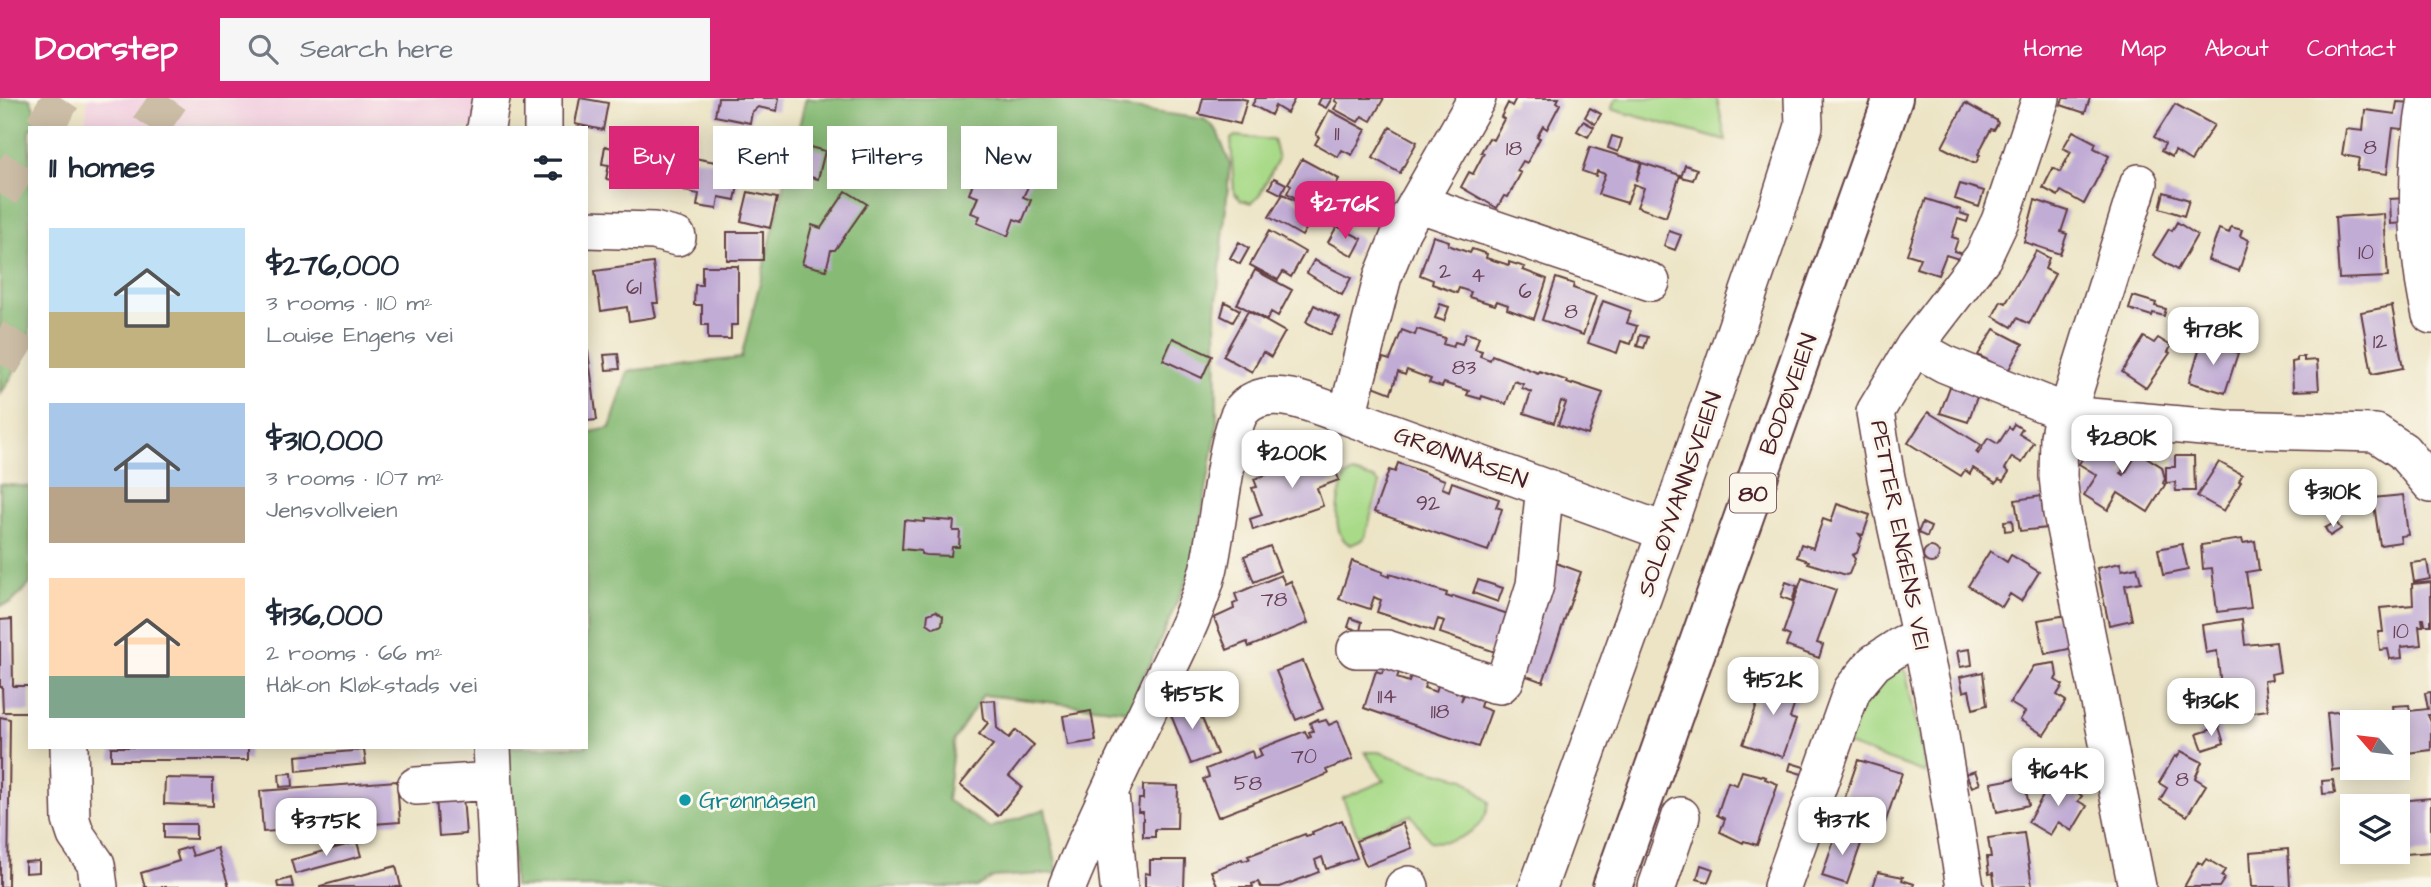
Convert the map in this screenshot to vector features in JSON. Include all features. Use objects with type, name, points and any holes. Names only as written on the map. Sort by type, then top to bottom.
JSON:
[{"type":"main road","name":"BODØVEIEN","points":[[1612,887],[1893,98]]},
{"type":"street","points":[[486,126],[491,98]]},
{"type":"street","points":[[543,98],[543,126]]},
{"type":"street","points":[[1347,416],[1383,276],[1402,230],[1477,98]]},
{"type":"street","name":"SOLØYVANNSVEIEN","points":[[1538,887],[1666,532],[1804,126],[1803,98]]},
{"type":"street","name":"PETTER ENGENS VEI","points":[[1965,887],[1933,694],[1876,429],[1875,412],[1913,347],[1983,257],[2000,221],[2041,98]]},
{"type":"street","points":[[2427,98],[2422,139],[2419,218],[2424,288],[2431,314]]},
{"type":"street","points":[[2137,887],[2062,513],[2058,476],[2059,438],[2140,183]]},
{"type":"street","points":[[1417,203],[1651,282]]},
{"type":"street","points":[[588,229],[654,231],[677,237]]},
{"type":"street","points":[[1913,347],[1945,364],[2067,413],[2225,429],[2376,433],[2403,451],[2431,484]]},
{"type":"street","name":"GRØNNÅSEN","points":[[1067,887],[1110,789],[1193,615],[1207,573],[1232,434],[1241,411],[1259,398],[1272,395],[1347,416],[1666,532]]},
{"type":"street","name":"GRØNNÅSEN","points":[[1356,649],[1387,649],[1500,685],[1505,680],[1535,586],[1543,505],[1548,488]]},
{"type":"street","points":[[1782,887],[1852,690],[1874,663],[1903,644],[1919,638]]},
{"type":"street","points":[[68,749],[71,820],[76,835],[96,864],[99,887]]},
{"type":"street","points":[[416,786],[492,764],[499,887]]},
{"type":"street","points":[[1110,789],[1119,887]]},
{"type":"street","points":[[1657,887],[1681,816]]},
{"type":"street","points":[[1404,887],[1410,887]]},
{"type":"shaded area","points":[[88,98],[484,98],[479,126],[85,126]]},
{"type":"green space","points":[[0,98],[30,98],[41,126],[28,126],[28,350],[0,395]]},
{"type":"green space","points":[[806,98],[1055,98],[1204,119],[1216,129],[1230,164],[1216,311],[1217,428],[1193,566],[1129,711],[983,695],[954,740],[947,800],[990,828],[1045,809],[1058,873],[993,877],[976,887],[514,887],[507,749],[588,749],[588,433],[610,428],[628,371],[741,358],[783,189],[813,189],[813,126],[799,126]]},
{"type":"green space","points":[[1616,98],[1717,98],[1726,141],[1611,109]]},
{"type":"green space","points":[[1235,136],[1273,140],[1278,159],[1259,196],[1251,203],[1241,200],[1234,193],[1231,139]]},
{"type":"green space","points":[[1353,473],[1374,479],[1380,484],[1364,539],[1351,545],[1340,533],[1337,514],[1345,477]]},
{"type":"green space","points":[[0,484],[28,487],[28,586],[11,603],[0,606]]},
{"type":"green space","points":[[1899,666],[1906,672],[1926,773],[1842,743],[1863,694]]},
{"type":"green space","points":[[1365,752],[1379,752],[1426,769],[1465,779],[1489,802],[1487,812],[1476,828],[1450,841],[1430,841],[1411,815],[1358,836],[1343,798],[1384,781]]},
{"type":"building","points":[[580,98],[608,103],[603,130],[575,124]]},
{"type":"building","points":[[718,98],[779,98],[777,111],[758,107],[752,112],[750,123],[715,116]]},
{"type":"building","points":[[1203,98],[1247,100],[1240,124],[1199,114]]},
{"type":"building","points":[[1256,98],[1295,98],[1287,113],[1275,106],[1271,115],[1252,105]]},
{"type":"building","points":[[1321,98],[1332,98],[1326,108],[1318,104]]},
{"type":"building","points":[[1336,98],[1384,98],[1371,121],[1362,116],[1358,122],[1334,109],[1338,103]]},
{"type":"building","points":[[1516,98],[1559,98],[1557,102],[1560,104],[1547,129],[1543,126],[1527,163],[1523,161],[1517,171],[1521,173],[1508,197],[1504,196],[1497,208],[1461,187],[1469,172],[1473,174],[1489,138],[1493,140],[1504,119],[1501,117],[1508,103],[1512,106]]},
{"type":"building","points":[[2063,98],[2090,98],[2085,113],[2061,105]]},
{"type":"building","points":[[2397,102],[2414,103],[2411,130],[2393,128],[2387,174],[2357,170],[2359,158],[2342,155],[2346,129],[2363,131],[2365,110],[2395,114]]},
{"type":"building","points":[[1965,103],[1998,123],[1994,130],[1991,129],[1976,163],[1942,147]]},
{"type":"building","points":[[2175,104],[2214,125],[2191,161],[2175,151],[2172,157],[2161,151],[2165,144],[2154,137]]},
{"type":"building","points":[[1590,108],[1601,114],[1595,124],[1585,117]]},
{"type":"building","points":[[1329,110],[1366,130],[1352,155],[1342,150],[1338,157],[1315,144],[1319,137],[1316,135]]},
{"type":"building","points":[[1583,121],[1594,127],[1588,137],[1577,131]]},
{"type":"building","points":[[1390,127],[1417,142],[1400,173],[1373,158]]},
{"type":"building","points":[[2073,131],[2096,143],[2094,148],[2109,156],[2084,204],[2061,191],[2058,196],[2043,188],[2053,168],[2060,172],[2071,152],[2063,148]]},
{"type":"building","points":[[1612,136],[1622,139],[1618,152],[1608,148]]},
{"type":"building","points":[[605,146],[609,147],[609,165],[602,164]]},
{"type":"building","points":[[1590,147],[1641,162],[1636,181],[1642,163],[1680,175],[1666,217],[1637,207],[1644,188],[1634,184],[1627,203],[1598,194],[1605,174],[1597,171],[1596,176],[1582,171]]},
{"type":"building","points":[[813,148],[825,151],[818,179],[813,178]]},
{"type":"building","points":[[699,159],[713,162],[713,189],[737,189],[735,200],[719,197],[717,209],[697,206],[699,194],[683,191],[699,189]]},
{"type":"building","points":[[1302,159],[1339,179],[1325,204],[1316,199],[1312,207],[1287,193],[1291,185],[1288,183]]},
{"type":"building","points":[[1685,165],[1697,169],[1693,180],[1681,177]]},
{"type":"building","points":[[1274,178],[1286,184],[1281,194],[1269,188]]},
{"type":"building","points":[[1960,184],[1984,191],[1979,207],[1955,199]]},
{"type":"building","points":[[1349,187],[1383,204],[1373,222],[1346,208],[1348,204],[1342,201]]},
{"type":"building","points":[[971,189],[1027,189],[1023,197],[1031,200],[1022,222],[1014,219],[1008,236],[977,223],[980,216],[971,213],[978,197],[969,194]]},
{"type":"building","points":[[846,191],[867,204],[835,250],[831,250],[826,270],[802,264],[812,225],[821,228]]},
{"type":"building","points":[[748,192],[777,198],[770,228],[741,221]]},
{"type":"building","points":[[2164,192],[2189,200],[2184,216],[2160,208]]},
{"type":"building","points":[[1283,194],[1316,212],[1302,236],[1269,217]]},
{"type":"building","points":[[2407,198],[2408,223],[2391,224],[2390,199]]},
{"type":"building","points":[[1926,199],[1961,210],[1960,213],[1969,216],[1967,222],[1958,219],[1952,237],[1958,239],[1954,251],[1963,254],[1962,260],[1946,255],[1938,275],[1916,268],[1920,258],[1907,254]]},
{"type":"building","points":[[2035,200],[2068,211],[2061,232],[2067,234],[2060,254],[2024,242]]},
{"type":"building","points":[[2384,214],[2388,277],[2339,279],[2335,217]]},
{"type":"building","points":[[2177,222],[2197,235],[2177,270],[2153,255],[2169,229],[2172,231]]},
{"type":"building","points":[[1337,226],[1362,239],[1353,256],[1328,242]]},
{"type":"building","points":[[2231,227],[2242,230],[2240,236],[2249,240],[2239,271],[2208,260],[2219,229],[2229,233]]},
{"type":"building","points":[[1269,231],[1305,252],[1291,277],[1283,272],[1278,280],[1250,265]]},
{"type":"building","points":[[1669,231],[1681,235],[1675,250],[1664,246]]},
{"type":"building","points":[[727,232],[763,232],[763,260],[727,260]]},
{"type":"building","points":[[1433,236],[1449,241],[1448,245],[1470,253],[1472,249],[1487,254],[1486,258],[1525,267],[1523,270],[1547,279],[1534,319],[1507,309],[1508,305],[1497,301],[1495,305],[1469,297],[1471,292],[1459,288],[1457,293],[1432,284],[1433,280],[1420,275]]},
{"type":"building","points":[[1239,242],[1249,248],[1240,264],[1230,258]]},
{"type":"building","points":[[2036,251],[2049,258],[2045,269],[2055,274],[2029,324],[2017,318],[2012,327],[1993,316],[2001,301],[2006,303]]},
{"type":"building","points":[[1314,260],[1351,278],[1342,295],[1307,273]]},
{"type":"building","points":[[653,263],[658,303],[653,303],[656,317],[629,321],[627,307],[601,311],[595,271]]},
{"type":"building","points":[[702,266],[738,266],[738,325],[731,325],[731,339],[708,339],[708,325],[702,325],[702,305],[694,305],[695,285],[702,285]]},
{"type":"building","points":[[1255,270],[1292,290],[1278,316],[1271,312],[1267,320],[1237,304]]},
{"type":"building","points":[[1556,278],[1574,284],[1573,288],[1596,296],[1583,335],[1542,320]]},
{"type":"building","points":[[2133,296],[2166,309],[2164,316],[2153,313],[2152,316],[2129,309]]},
{"type":"building","points":[[1603,301],[1631,311],[1627,323],[1637,326],[1631,344],[1621,341],[1617,353],[1588,343]]},
{"type":"building","points":[[1225,302],[1240,310],[1233,322],[1221,316]]},
{"type":"building","points":[[1440,304],[1449,307],[1444,321],[1435,318]]},
{"type":"building","points":[[1314,305],[1340,318],[1331,335],[1306,322]]},
{"type":"building","points":[[2392,306],[2403,368],[2372,374],[2361,312]]},
{"type":"building","points":[[1248,311],[1285,332],[1271,357],[1263,352],[1252,372],[1223,356]]},
{"type":"building","points":[[1417,329],[1445,338],[1443,344],[1453,347],[1455,342],[1462,344],[1466,333],[1479,337],[1475,349],[1482,351],[1480,356],[1490,360],[1492,355],[1538,373],[1539,371],[1568,381],[1567,383],[1572,385],[1573,383],[1603,393],[1588,435],[1558,425],[1566,403],[1564,402],[1561,401],[1554,423],[1524,413],[1531,392],[1522,388],[1523,384],[1514,381],[1506,404],[1482,396],[1481,399],[1467,395],[1469,391],[1444,383],[1442,387],[1429,383],[1431,379],[1407,370],[1405,375],[1398,372],[1391,393],[1373,386],[1383,358],[1390,360],[1402,330],[1415,335]]},
{"type":"building","points":[[1994,329],[2023,344],[2008,371],[1978,355]]},
{"type":"building","points":[[1640,335],[1648,337],[1644,348],[1637,346]]},
{"type":"building","points":[[2144,337],[2154,343],[2158,338],[2171,346],[2168,352],[2170,353],[2146,388],[2122,372]]},
{"type":"building","points":[[1173,338],[1212,356],[1202,378],[1163,360]]},
{"type":"building","points":[[2202,341],[2238,353],[2225,393],[2189,382]]},
{"type":"building","points":[[588,351],[597,420],[588,421]]},
{"type":"building","points":[[618,354],[620,369],[606,370],[604,355]]},
{"type":"building","points":[[2297,357],[2304,357],[2304,361],[2317,360],[2319,390],[2293,391],[2292,362],[2297,361]]},
{"type":"building","points":[[1951,384],[1978,394],[1968,422],[1940,413]]},
{"type":"building","points":[[1928,412],[1981,445],[1976,452],[1978,454],[1988,438],[1998,444],[2014,424],[2022,429],[2019,434],[2034,443],[2022,463],[2012,457],[2005,469],[2009,472],[2003,481],[1999,479],[1996,483],[1973,468],[1970,474],[1965,470],[1961,476],[1908,443]]},
{"type":"building","points":[[2098,433],[2132,455],[2121,473],[2124,475],[2138,452],[2162,467],[2165,485],[2148,512],[2118,493],[2108,510],[2084,495],[2097,475],[2079,464]]},
{"type":"building","points":[[1329,452],[1339,480],[1317,488],[1323,506],[1253,530],[1250,519],[1262,515],[1252,488],[1257,487],[1254,479]]},
{"type":"building","points":[[2175,456],[2194,456],[2195,491],[2176,491],[2175,482],[2166,483],[2166,467],[2175,467]]},
{"type":"building","points":[[2219,462],[2242,475],[2239,481],[2241,482],[2224,511],[2197,496]]},
{"type":"building","points":[[1398,463],[1445,480],[1442,488],[1449,491],[1452,482],[1499,499],[1496,507],[1502,509],[1488,551],[1374,512],[1389,470],[1395,472]]},
{"type":"building","points":[[2403,495],[2408,535],[2400,536],[2401,542],[2380,545],[2373,498]]},
{"type":"building","points":[[2042,496],[2047,528],[2020,531],[2015,500]]},
{"type":"building","points":[[1837,504],[1870,515],[1863,535],[1859,534],[1862,538],[1857,553],[1852,555],[1855,559],[1849,574],[1846,575],[1797,557],[1801,544],[1813,548],[1823,519],[1831,522]]},
{"type":"building","points":[[924,519],[954,521],[953,531],[960,531],[959,547],[952,547],[951,556],[926,555],[921,554],[921,551],[902,549],[904,520],[924,522]]},
{"type":"building","points":[[2012,520],[2013,530],[2005,531],[2004,521]]},
{"type":"building","points":[[2336,522],[2341,529],[2330,536],[2325,528]]},
{"type":"building","points":[[1922,523],[1931,527],[1927,537],[1918,533]]},
{"type":"building","points":[[2242,539],[2243,543],[2255,541],[2259,570],[2246,572],[2251,608],[2217,612],[2212,568],[2203,569],[2201,545]]},
{"type":"building","points":[[2182,544],[2188,570],[2163,575],[2158,549]]},
{"type":"building","points":[[1270,546],[1280,571],[1254,582],[1244,556]]},
{"type":"building","points":[[1928,547],[1934,547],[1939,555],[1937,561],[1928,563],[1923,558],[1923,552]]},
{"type":"building","points":[[1990,551],[2007,562],[2011,555],[2039,572],[2021,601],[2010,594],[2002,607],[1968,586]]},
{"type":"building","points":[[1352,561],[1383,572],[1382,574],[1389,577],[1390,574],[1447,593],[1446,596],[1511,615],[1498,653],[1440,633],[1444,621],[1438,619],[1434,631],[1377,612],[1381,600],[1374,597],[1370,609],[1339,599]]},
{"type":"building","points":[[2427,561],[2430,579],[2414,582],[2411,563]]},
{"type":"building","points":[[1556,563],[1581,572],[1543,682],[1518,673]]},
{"type":"building","points":[[2120,563],[2122,570],[2137,567],[2141,582],[2125,585],[2132,620],[2109,625],[2097,568]]},
{"type":"building","points":[[1281,575],[1285,584],[1291,581],[1308,623],[1249,647],[1247,642],[1227,650],[1214,618],[1234,609],[1233,604],[1238,602],[1235,594]]},
{"type":"building","points":[[1802,578],[1836,590],[1817,643],[1823,645],[1819,658],[1786,646],[1790,636],[1783,633]]},
{"type":"building","points":[[1478,580],[1503,588],[1498,602],[1473,593]]},
{"type":"building","points":[[1786,582],[1797,586],[1792,601],[1781,597]]},
{"type":"building","points":[[2431,582],[2431,625],[2425,625],[2422,619],[2423,626],[2419,626],[2421,645],[2401,647],[2402,658],[2390,659],[2388,649],[2380,650],[2378,632],[2383,632],[2380,608],[2413,605],[2412,584]]},
{"type":"building","points":[[936,611],[943,616],[942,625],[934,628],[927,623],[928,614]]},
{"type":"building","points":[[2067,615],[2073,648],[2045,654],[2038,620]]},
{"type":"building","points":[[1351,618],[1362,622],[1360,631],[1348,627]]},
{"type":"building","points":[[12,619],[13,686],[28,686],[28,712],[3,712],[0,687],[0,620]]},
{"type":"building","points":[[2242,619],[2245,645],[2276,642],[2280,672],[2271,674],[2272,680],[2264,681],[2268,710],[2233,715],[2230,693],[2222,695],[2217,651],[2206,653],[2202,625]]},
{"type":"building","points":[[1970,649],[1972,665],[1960,667],[1957,651]]},
{"type":"building","points":[[1303,661],[1323,709],[1296,720],[1276,671]]},
{"type":"building","points":[[1385,663],[1399,672],[1397,678],[1409,682],[1412,673],[1427,681],[1424,688],[1436,692],[1439,682],[1455,687],[1453,691],[1463,695],[1461,701],[1466,691],[1482,700],[1480,707],[1491,711],[1478,747],[1364,708],[1376,671],[1382,673]]},
{"type":"building","points":[[2055,663],[2055,680],[2063,685],[2057,695],[2066,701],[2044,735],[2020,720],[2025,712],[2010,703],[2034,666]]},
{"type":"building","points":[[1983,672],[1987,705],[1973,709],[1969,690],[1963,692],[1960,677]]},
{"type":"building","points":[[1768,674],[1801,685],[1790,718],[1796,720],[1783,757],[1743,744]]},
{"type":"building","points":[[2431,692],[2431,715],[2428,715],[2431,722],[2431,750],[2410,753],[2410,711],[2428,709],[2425,693]]},
{"type":"building","points":[[1193,697],[1217,754],[1191,764],[1168,708]]},
{"type":"building","points":[[995,700],[997,728],[1009,738],[1016,730],[1034,745],[1009,776],[1022,787],[998,816],[960,785],[993,745],[979,734],[988,723],[983,718],[981,701]]},
{"type":"building","points":[[2409,705],[2410,710],[2394,710],[2393,706]]},
{"type":"building","points":[[1091,711],[1096,741],[1068,745],[1063,716]]},
{"type":"building","points":[[2340,712],[2340,769],[2332,770],[2327,713]]},
{"type":"building","points":[[0,717],[10,719],[8,887],[0,887]]},
{"type":"building","points":[[1318,719],[1319,722],[1326,720],[1329,725],[1338,721],[1353,759],[1326,770],[1328,774],[1218,817],[1203,779],[1209,777],[1206,769],[1252,751],[1254,759],[1262,756],[1259,749],[1305,731],[1308,738],[1311,737],[1309,732],[1313,731],[1310,723]]},
{"type":"building","points":[[2219,727],[2224,743],[2203,750],[2197,734]]},
{"type":"building","points":[[111,749],[248,749],[248,760],[111,760]]},
{"type":"building","points":[[364,750],[366,764],[297,771],[296,756]]},
{"type":"building","points":[[2181,751],[2202,762],[2195,778],[2206,785],[2187,816],[2160,800],[2167,788],[2159,783],[2175,756]]},
{"type":"building","points":[[1858,760],[1902,773],[1881,835],[1838,818]]},
{"type":"building","points":[[1791,763],[1807,768],[1805,775],[1789,770]]},
{"type":"building","points":[[1742,771],[1766,777],[1765,779],[1778,784],[1757,845],[1744,841],[1743,843],[1720,832],[1725,819],[1717,815],[1728,782],[1737,785]]},
{"type":"building","points":[[1975,771],[1980,784],[1972,787],[1966,774]]},
{"type":"building","points":[[292,773],[293,786],[280,787],[279,774]]},
{"type":"building","points":[[2040,775],[2041,790],[2031,791],[2029,776]]},
{"type":"building","points":[[2023,777],[2029,805],[1997,812],[1991,783]]},
{"type":"building","points":[[2054,777],[2079,792],[2082,796],[2078,801],[2087,806],[2072,831],[2058,822],[2050,835],[2028,822]]},
{"type":"building","points":[[165,778],[213,779],[213,806],[164,804]]},
{"type":"building","points":[[2333,780],[2335,793],[2323,794],[2322,781]]},
{"type":"building","points":[[397,781],[400,822],[263,832],[260,791]]},
{"type":"building","points":[[1143,785],[1178,786],[1177,829],[1155,829],[1155,837],[1143,837],[1143,812],[1138,812],[1139,799],[1143,799]]},
{"type":"building","points":[[463,797],[466,834],[439,836],[436,798]]},
{"type":"building","points":[[2431,798],[2431,852],[2410,854],[2410,800]]},
{"type":"building","points":[[1342,820],[1357,858],[1326,869],[1322,857],[1315,860],[1319,872],[1280,887],[1261,887],[1258,882],[1252,884],[1253,887],[1218,887],[1211,871],[1242,859],[1250,859],[1248,856],[1305,834],[1313,834],[1312,832]]},
{"type":"building","points":[[1402,823],[1412,848],[1366,866],[1356,841]]},
{"type":"building","points":[[164,824],[196,824],[196,839],[164,838]]},
{"type":"building","points":[[1838,829],[1863,838],[1847,884],[1822,876]]},
{"type":"building","points":[[2024,833],[2032,886],[1995,887],[1993,873],[1989,874],[1987,857],[1991,857],[1988,838]]},
{"type":"building","points":[[357,842],[361,856],[295,874],[291,860]]},
{"type":"building","points":[[190,847],[193,856],[217,848],[229,887],[145,887],[141,873],[179,861],[176,851]]},
{"type":"building","points":[[2288,849],[2290,887],[2252,887],[2250,852]]},
{"type":"building","points":[[2207,859],[2225,870],[2221,876],[2225,878],[2219,887],[2184,887],[2198,862],[2203,865]]},
{"type":"building","points":[[1150,860],[1185,860],[1184,887],[1145,887],[1145,873],[1150,874]]},
{"type":"building","points":[[39,861],[39,872],[25,873],[25,862]]},
{"type":"building","points":[[1701,865],[1713,869],[1708,882],[1697,879]]},
{"type":"building","points":[[396,866],[401,887],[320,887],[320,886]]},
{"type":"building","points":[[1878,872],[1903,877],[1902,880],[1914,884],[1913,887],[1873,887]]},
{"type":"building","points":[[291,878],[293,887],[278,887],[277,882]]},
{"type":"tunnel","points":[[44,126],[62,98]]},
{"type":"tunnel","points":[[150,126],[170,98]]},
{"type":"tunnel","points":[[0,194],[28,151]]},
{"type":"tunnel","points":[[0,364],[28,318]]},
{"type":"place","name":"Grønnåsen","points":[[685,800]]}]
